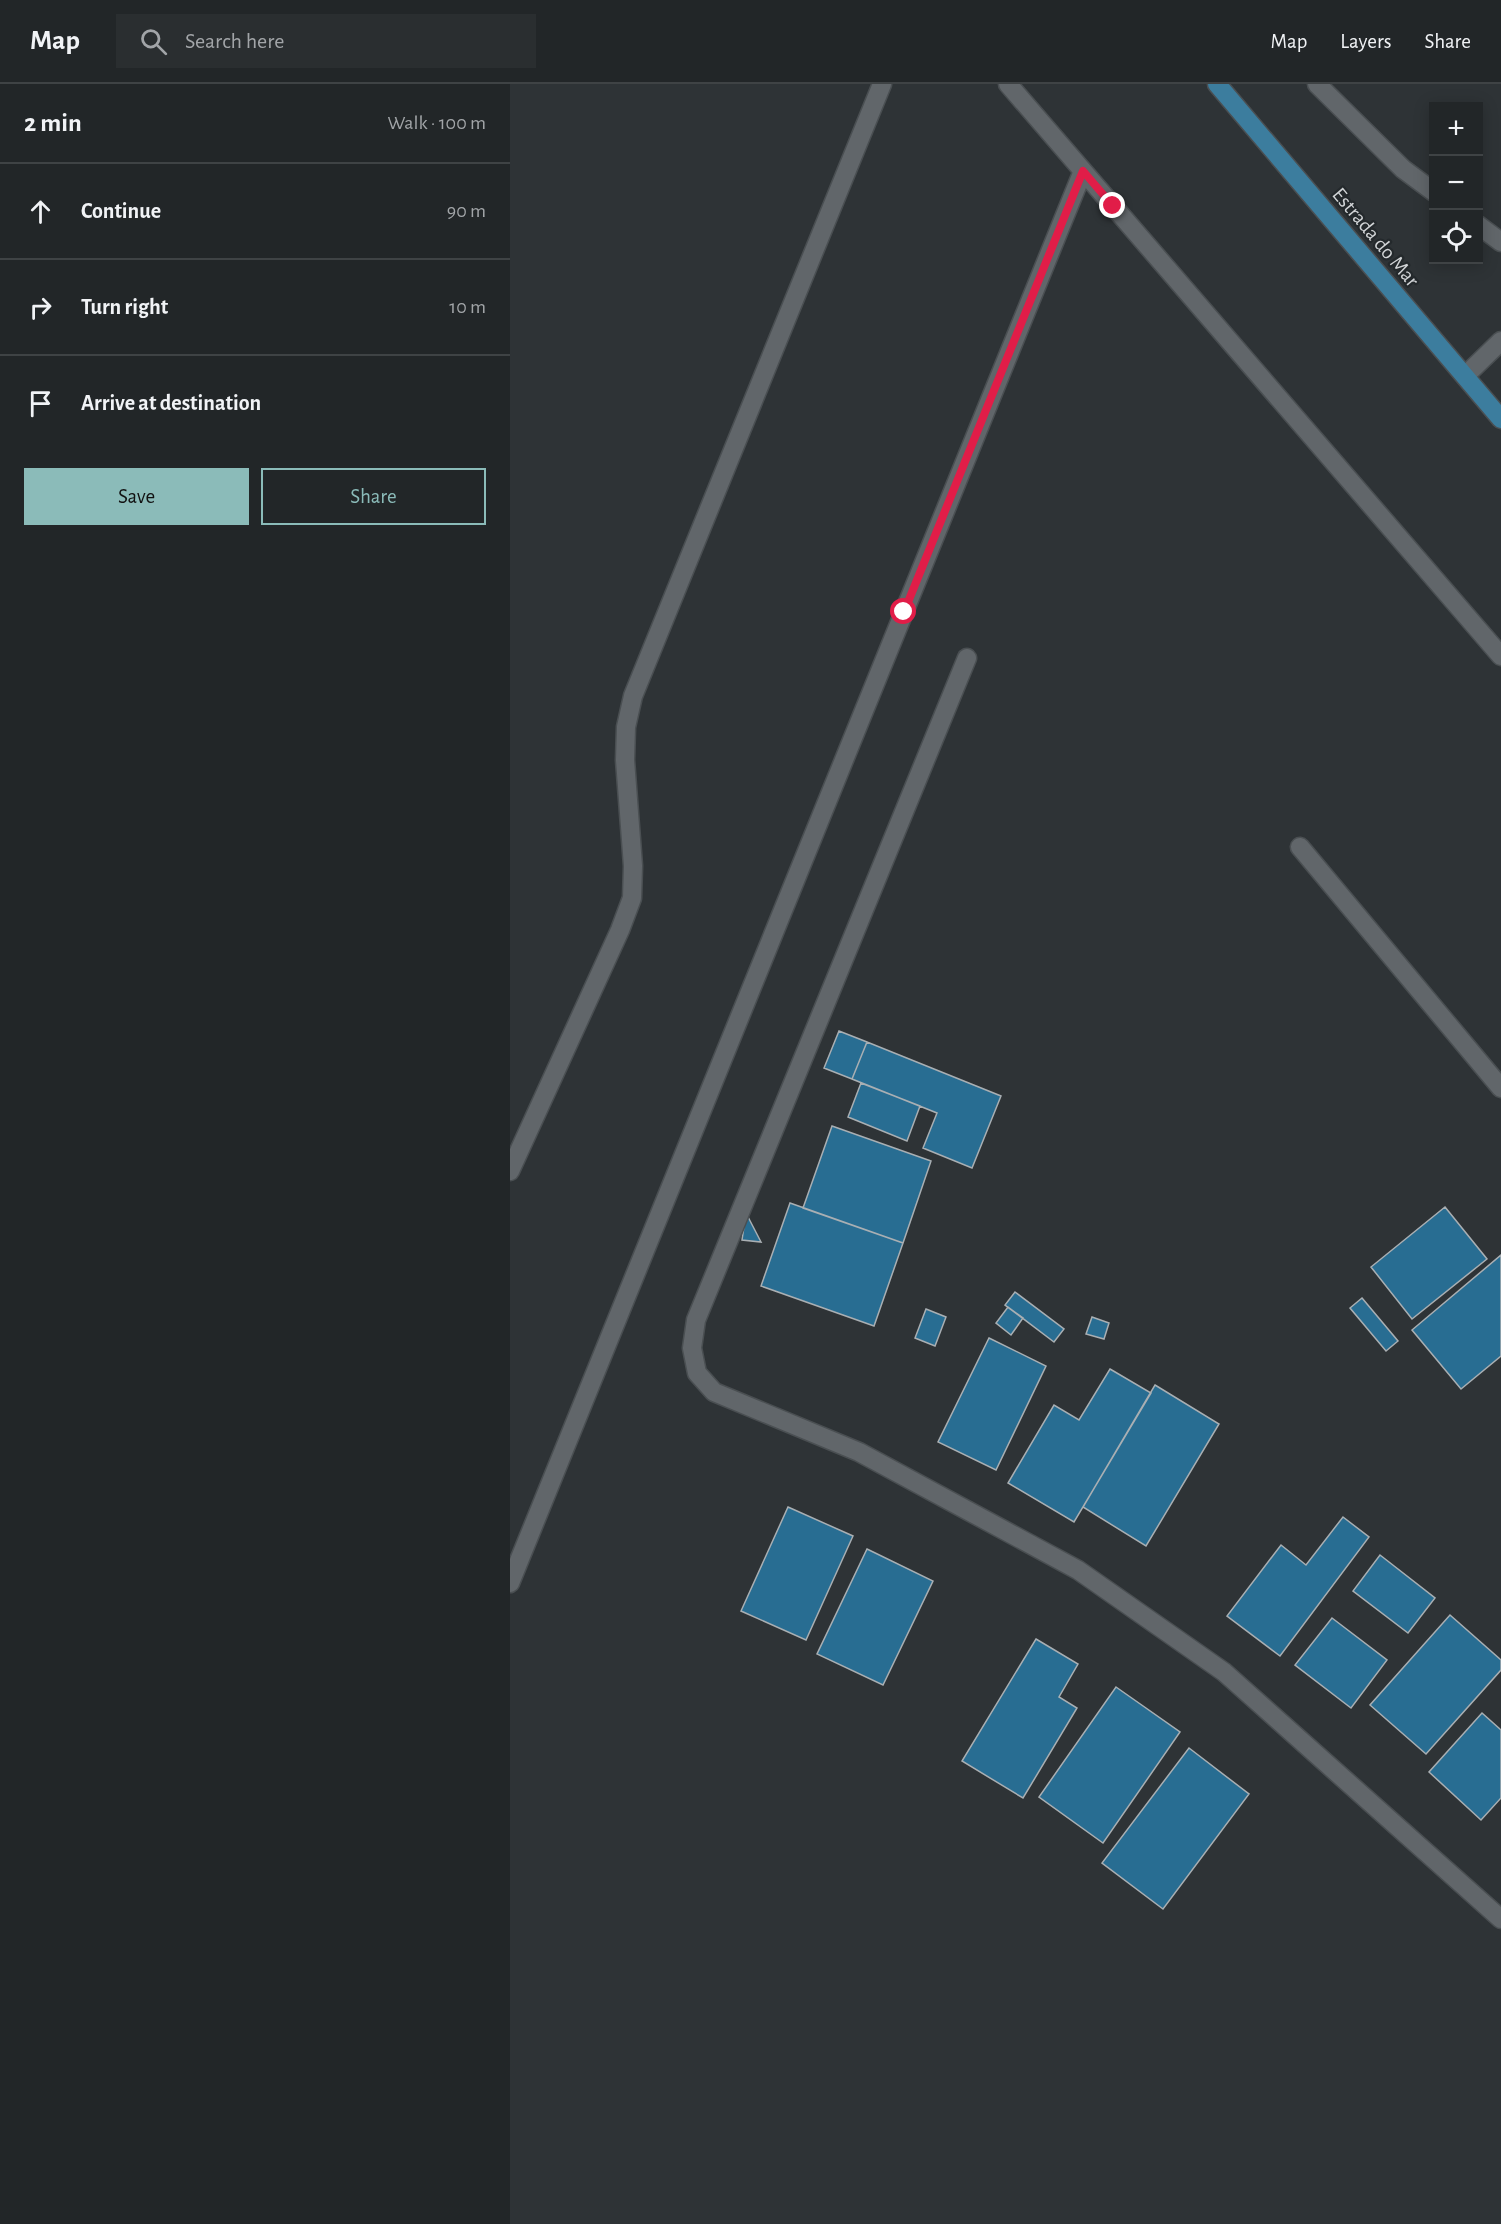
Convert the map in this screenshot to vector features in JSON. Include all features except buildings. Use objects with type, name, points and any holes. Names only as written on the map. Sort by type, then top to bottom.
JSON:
[{"type":"main road","name":"Estrada do Mar","points":[[1217,84],[1501,419]]},
{"type":"street","points":[[510,1171],[615,941],[632,898],[633,866],[625,760],[626,727],[633,696],[882,84]]},
{"type":"street","points":[[1008,84],[1501,656]]},
{"type":"street","points":[[1317,84],[1403,169],[1429,188]]},
{"type":"street","points":[[510,1583],[1083,171]]},
{"type":"street","points":[[1483,228],[1501,242]]},
{"type":"street","points":[[1465,376],[1501,341]]},
{"type":"street","points":[[967,658],[696,1320],[692,1348],[698,1373],[714,1392],[859,1452],[1078,1570],[1224,1672],[1501,1919]]},
{"type":"street","points":[[1300,847],[1501,1088]]},
{"type":"route","points":[[904,612],[1083,171],[1113,206]]}]
